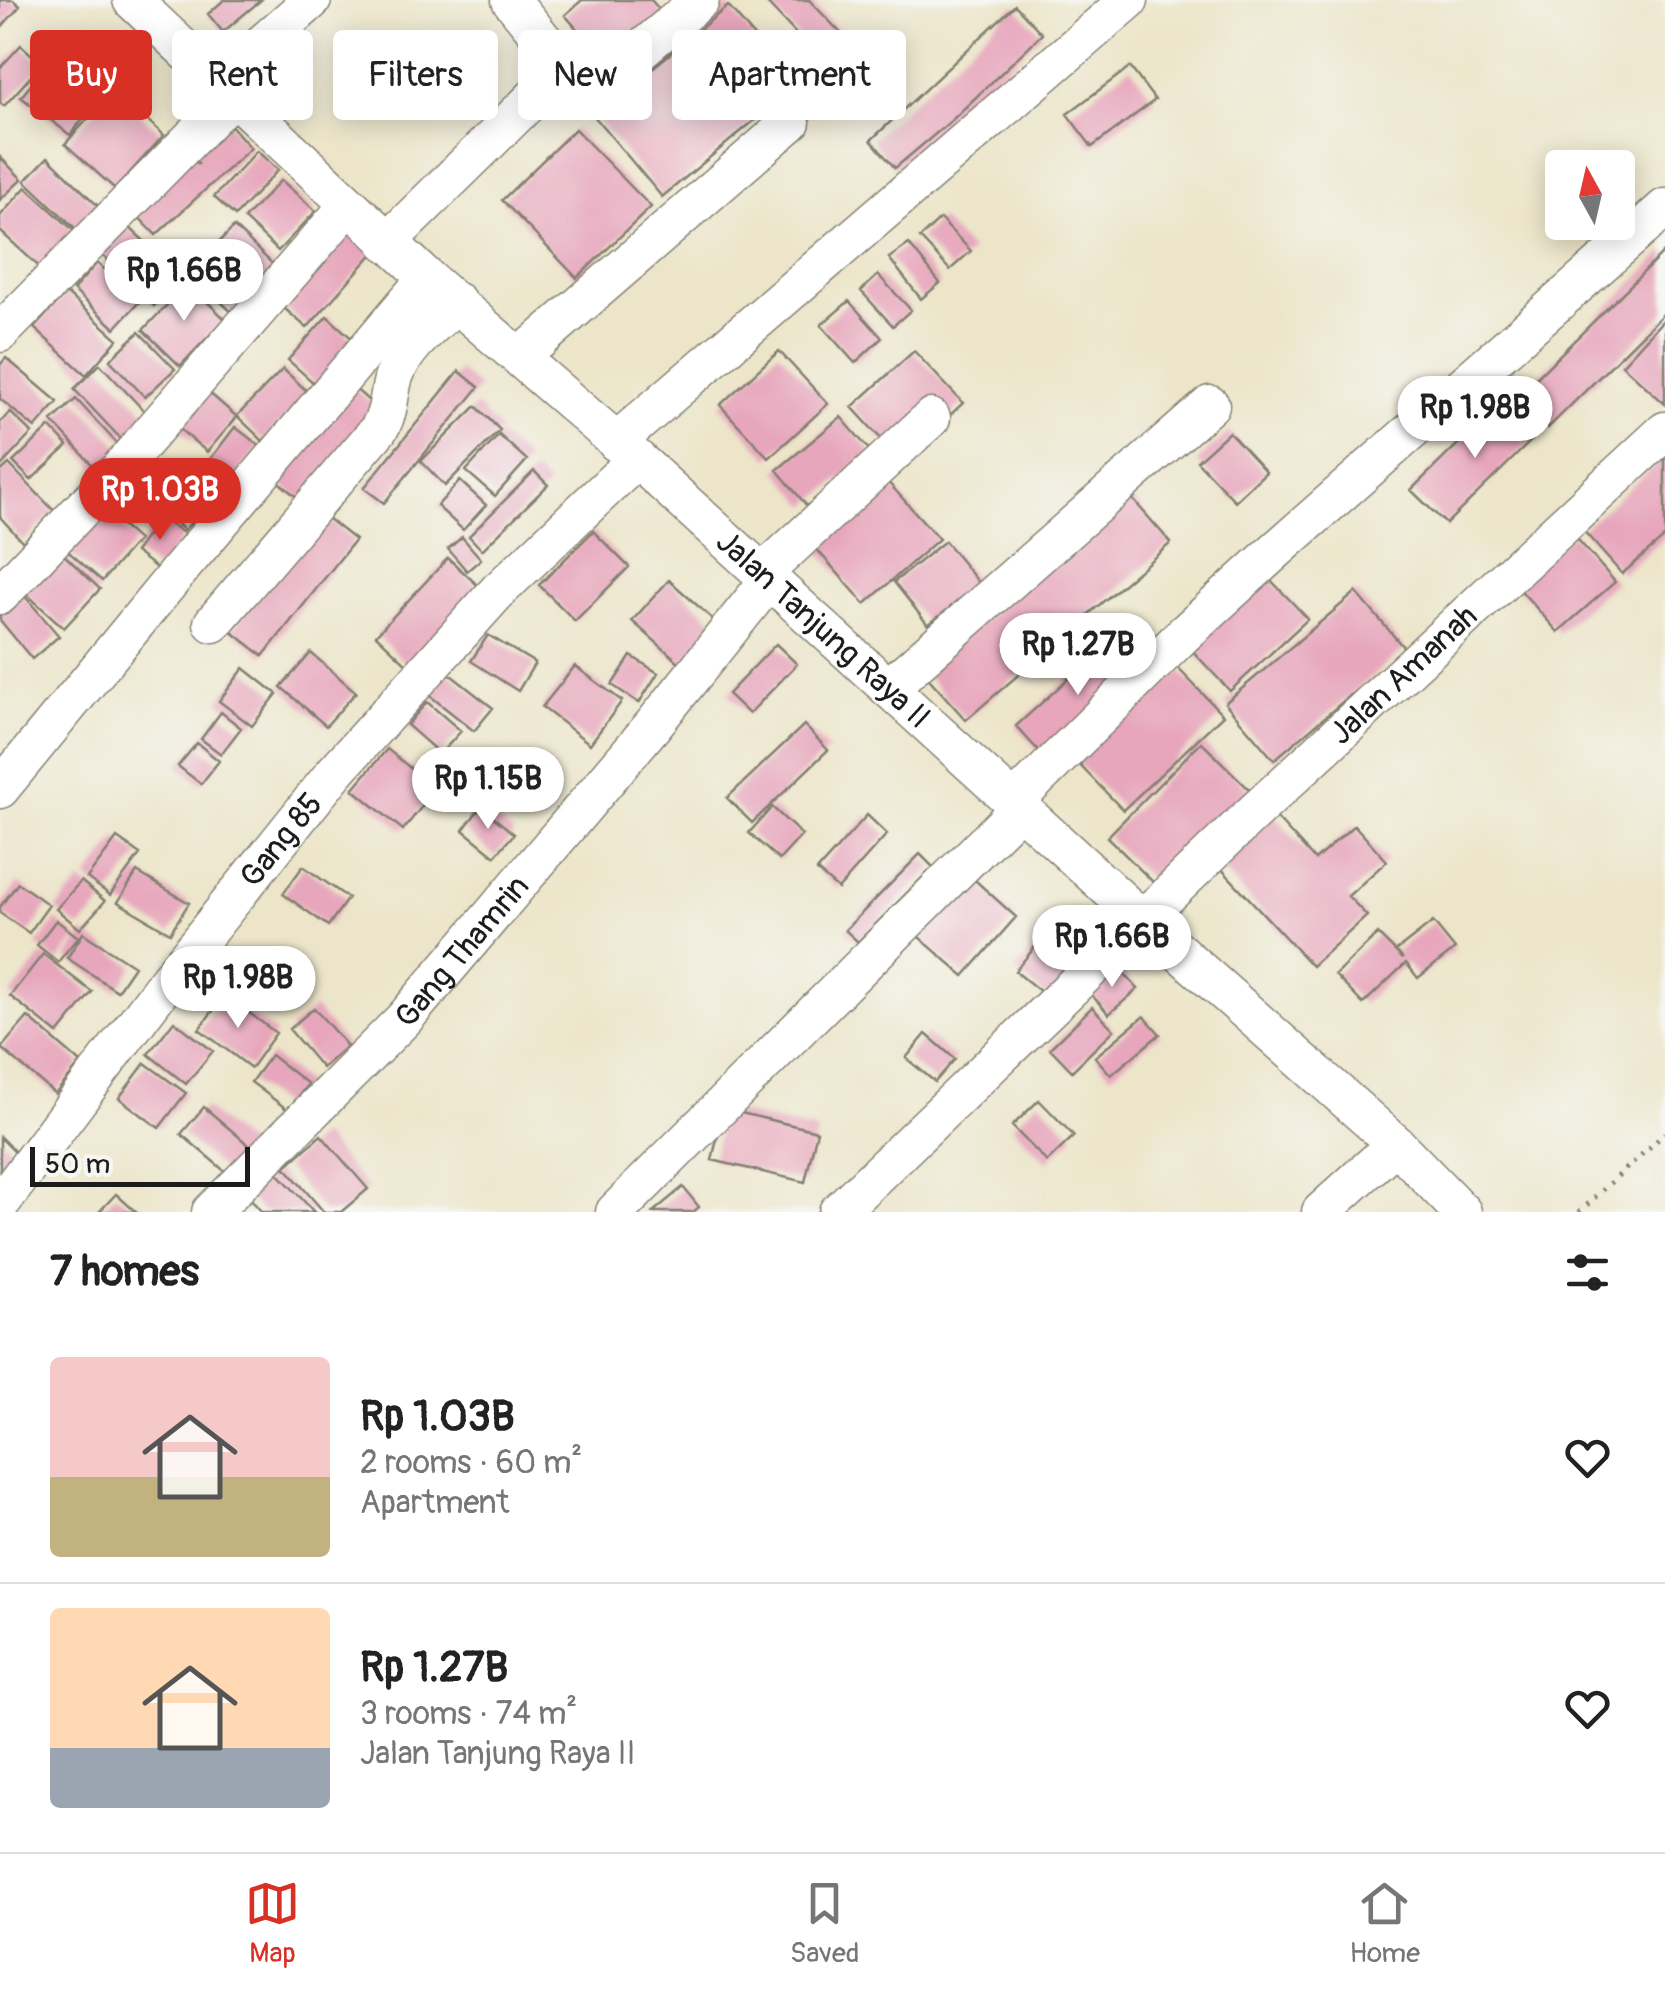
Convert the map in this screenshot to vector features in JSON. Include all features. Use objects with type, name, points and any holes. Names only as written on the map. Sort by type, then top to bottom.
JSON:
[{"type":"street","points":[[283,30],[312,0]]},
{"type":"street","points":[[511,0],[536,30]]},
{"type":"street","points":[[652,40],[700,0]]},
{"type":"street","name":"Gang 85","points":[[0,1204],[165,984],[335,772],[626,451],[1129,0]]},
{"type":"street","name":"Jalan Tanjung Raya II","points":[[153,6],[172,31]]},
{"type":"street","points":[[387,242],[518,112]]},
{"type":"street","points":[[0,333],[198,120]]},
{"type":"street","name":"Jalan Tanjung Raya II","points":[[261,120],[387,242],[766,576],[1142,920],[1396,1144],[1462,1212]]},
{"type":"street","points":[[520,357],[791,122]]},
{"type":"street","points":[[0,595],[116,472],[348,206]]},
{"type":"street","points":[[615,1212],[1184,634],[1665,208]]},
{"type":"street","points":[[0,789],[427,278]]},
{"type":"street","points":[[213,623],[378,430],[385,420],[393,379],[407,351],[457,302]]},
{"type":"street","points":[[888,688],[1210,406]]},
{"type":"street","name":"Gang Thamrin","points":[[212,1212],[404,1018],[654,724],[766,576],[931,418]]},
{"type":"street","name":"Jalan Amanah","points":[[838,1212],[1142,920],[1665,431]]},
{"type":"street","points":[[1321,1212],[1396,1144]]},
{"type":"path","points":[[1579,1212],[1665,1133]]},
{"type":"building","points":[[0,0],[13,0],[20,6],[0,29]]},
{"type":"building","points":[[224,0],[261,0],[225,30],[208,14]]},
{"type":"building","points":[[582,0],[651,0],[669,20],[652,35],[652,30],[578,30],[565,15]]},
{"type":"building","points":[[764,0],[809,0],[838,30],[792,30]]},
{"type":"building","points":[[1015,5],[1042,34],[895,168],[871,140],[892,120],[906,120],[906,107]]},
{"type":"building","points":[[728,6],[748,30],[699,30]]},
{"type":"building","points":[[21,45],[30,53],[30,77],[4,106],[0,103],[0,68]]},
{"type":"building","points":[[672,52],[672,120],[755,120],[662,197],[597,120],[652,120],[652,68]]},
{"type":"building","points":[[1130,67],[1155,100],[1092,147],[1067,114]]},
{"type":"building","points":[[30,86],[30,104],[21,97]]},
{"type":"building","points":[[51,120],[82,120],[70,135]]},
{"type":"building","points":[[87,120],[147,120],[164,135],[115,189],[65,144]]},
{"type":"building","points":[[224,120],[251,148],[156,235],[130,208],[188,153],[199,165],[189,152]]},
{"type":"building","points":[[575,129],[651,207],[577,278],[502,200]]},
{"type":"building","points":[[257,151],[278,170],[235,216],[214,197]]},
{"type":"building","points":[[0,157],[22,179],[0,200]]},
{"type":"building","points":[[48,157],[98,206],[76,229],[25,181]]},
{"type":"building","points":[[281,180],[316,211],[278,251],[244,219]]},
{"type":"building","points":[[26,187],[80,236],[46,273],[0,231],[0,216]]},
{"type":"building","points":[[940,219],[971,251],[950,270],[920,238]]},
{"type":"building","points":[[345,223],[376,250],[307,328],[277,302]]},
{"type":"building","points":[[127,225],[182,277],[154,306],[100,253]]},
{"type":"building","points":[[234,227],[281,272],[237,317],[190,273]]},
{"type":"building","points":[[909,244],[940,283],[921,299],[889,258]]},
{"type":"building","points":[[1665,251],[1665,312],[1548,428],[1517,397]]},
{"type":"building","points":[[97,263],[140,301],[115,328],[73,290]]},
{"type":"building","points":[[878,275],[911,310],[893,326],[861,291]]},
{"type":"building","points":[[188,283],[225,319],[180,366],[143,330]]},
{"type":"building","points":[[66,293],[118,339],[86,375],[34,328]]},
{"type":"building","points":[[849,301],[882,338],[855,363],[821,325]]},
{"type":"building","points":[[327,316],[356,342],[316,385],[288,360]]},
{"type":"building","points":[[1665,318],[1665,404],[1622,365]]},
{"type":"building","points":[[139,332],[175,369],[145,397],[110,360]]},
{"type":"building","points":[[779,351],[828,404],[769,458],[720,405]]},
{"type":"building","points":[[914,351],[963,403],[945,420],[883,441],[852,407]]},
{"type":"building","points":[[6,358],[58,402],[35,428],[0,399],[0,365]]},
{"type":"building","points":[[100,364],[147,414],[121,439],[74,389]]},
{"type":"building","points":[[283,369],[309,393],[263,441],[237,416]]},
{"type":"building","points":[[459,371],[479,387],[384,503],[364,488]]},
{"type":"building","points":[[352,386],[384,414],[306,505],[274,478]]},
{"type":"building","points":[[206,390],[237,417],[207,452],[176,426]]},
{"type":"building","points":[[1505,398],[1539,433],[1446,524],[1411,490]]},
{"type":"building","points":[[76,399],[122,449],[98,471],[52,421]]},
{"type":"building","points":[[476,406],[500,430],[445,486],[421,461]]},
{"type":"building","points":[[10,412],[32,433],[0,467],[0,423]]},
{"type":"building","points":[[841,417],[872,453],[807,506],[777,470]]},
{"type":"building","points":[[50,427],[68,446],[31,480],[13,462]]},
{"type":"building","points":[[235,427],[260,446],[233,481],[208,462]]},
{"type":"building","points":[[1229,432],[1266,472],[1235,501],[1197,461]]},
{"type":"building","points":[[499,435],[527,460],[495,496],[466,471]]},
{"type":"building","points":[[1665,457],[1665,537],[1622,574],[1582,529]]},
{"type":"building","points":[[9,464],[55,512],[23,542],[0,517],[0,472]]},
{"type":"building","points":[[534,471],[548,485],[482,550],[469,536]]},
{"type":"building","points":[[197,475],[218,494],[184,530],[164,512]]},
{"type":"building","points":[[460,481],[486,505],[463,530],[437,506]]},
{"type":"building","points":[[887,481],[939,539],[865,604],[813,545]]},
{"type":"building","points":[[1129,495],[1171,543],[966,720],[923,672]]},
{"type":"building","points":[[99,506],[138,540],[102,581],[63,547]]},
{"type":"building","points":[[323,515],[355,540],[263,656],[231,631]]},
{"type":"building","points":[[160,517],[185,534],[159,570],[135,552]]},
{"type":"building","points":[[593,531],[629,567],[575,621],[539,585]]},
{"type":"building","points":[[1573,534],[1615,582],[1558,632],[1515,584]]},
{"type":"building","points":[[462,537],[481,559],[467,571],[448,549]]},
{"type":"building","points":[[945,541],[980,584],[928,625],[894,582]]},
{"type":"building","points":[[59,550],[100,589],[64,628],[22,590]]},
{"type":"building","points":[[448,558],[484,591],[411,668],[376,635]]},
{"type":"building","points":[[1265,574],[1308,619],[1230,691],[1188,646]]},
{"type":"building","points":[[669,580],[717,623],[681,664],[632,621]]},
{"type":"building","points":[[1356,592],[1405,649],[1274,760],[1225,703]]},
{"type":"building","points":[[23,594],[59,636],[32,659],[0,620],[0,614]]},
{"type":"building","points":[[488,635],[535,663],[518,691],[471,661]]},
{"type":"building","points":[[1112,639],[1141,670],[1045,758],[1016,726]]},
{"type":"building","points":[[776,644],[797,664],[749,714],[728,694]]},
{"type":"building","points":[[311,653],[356,692],[326,726],[281,687]]},
{"type":"building","points":[[631,656],[658,673],[639,703],[612,685]]},
{"type":"building","points":[[1170,660],[1223,715],[1123,810],[1070,755]]},
{"type":"building","points":[[575,666],[622,701],[590,744],[542,707]]},
{"type":"building","points":[[244,668],[277,694],[252,726],[219,701]]},
{"type":"building","points":[[447,672],[493,708],[474,731],[429,695]]},
{"type":"building","points":[[427,702],[461,731],[440,754],[407,725]]},
{"type":"building","points":[[221,712],[241,728],[221,754],[201,739]]},
{"type":"building","points":[[804,725],[828,750],[752,823],[727,798]]},
{"type":"building","points":[[1201,742],[1250,790],[1156,885],[1107,837]]},
{"type":"building","points":[[197,743],[219,761],[201,784],[178,766]]},
{"type":"building","points":[[387,749],[436,789],[403,830],[353,789]]},
{"type":"building","points":[[481,807],[514,834],[495,856],[463,830]]},
{"type":"building","points":[[772,807],[802,835],[779,860],[749,833]]},
{"type":"building","points":[[1273,814],[1315,860],[1354,825],[1387,861],[1348,896],[1367,916],[1312,966],[1217,864]]},
{"type":"building","points":[[867,815],[887,834],[838,889],[817,871]]},
{"type":"building","points":[[117,838],[140,854],[110,895],[87,878]]},
{"type":"building","points":[[920,854],[933,867],[858,942],[845,930]]},
{"type":"building","points":[[303,866],[348,898],[328,926],[283,894]]},
{"type":"building","points":[[137,872],[189,903],[170,933],[118,902]]},
{"type":"building","points":[[966,872],[1016,917],[964,976],[913,932]]},
{"type":"building","points":[[81,881],[105,901],[80,929],[56,909]]},
{"type":"building","points":[[18,883],[49,905],[29,933],[0,913],[0,907]]},
{"type":"building","points":[[56,920],[78,937],[58,962],[37,945]]},
{"type":"building","points":[[1433,922],[1455,949],[1418,978],[1406,963],[1363,1004],[1335,975],[1378,934],[1403,959],[1396,951]]},
{"type":"building","points":[[1054,924],[1090,953],[1051,1000],[1015,971]]},
{"type":"building","points":[[83,933],[134,966],[117,991],[67,958]]},
{"type":"building","points":[[43,954],[92,992],[58,1034],[10,996]]},
{"type":"building","points":[[1116,965],[1138,989],[1109,1014],[1087,990]]},
{"type":"building","points":[[225,995],[276,1033],[251,1068],[199,1029]]},
{"type":"building","points":[[1092,1007],[1114,1030],[1072,1071],[1050,1048]]},
{"type":"building","points":[[314,1008],[347,1046],[322,1068],[289,1029]]},
{"type":"building","points":[[1144,1016],[1160,1034],[1111,1075],[1095,1057]]},
{"type":"building","points":[[28,1017],[81,1063],[55,1094],[1,1048]]},
{"type":"building","points":[[174,1021],[213,1051],[186,1084],[148,1054]]},
{"type":"building","points":[[926,1034],[955,1059],[935,1082],[906,1058]]},
{"type":"building","points":[[271,1055],[308,1084],[288,1110],[251,1082]]},
{"type":"building","points":[[145,1063],[186,1093],[159,1128],[119,1098]]},
{"type":"building","points":[[1039,1100],[1074,1136],[1047,1162],[1012,1126]]},
{"type":"building","points":[[204,1107],[251,1147],[228,1174],[181,1134]]},
{"type":"building","points":[[724,1109],[817,1131],[805,1182],[712,1160]]},
{"type":"building","points":[[321,1135],[368,1189],[341,1212],[324,1212],[285,1167]]},
{"type":"building","points":[[0,1137],[23,1160],[0,1184]]},
{"type":"building","points":[[276,1171],[314,1212],[262,1212],[248,1196]]},
{"type":"building","points":[[683,1187],[699,1207],[693,1212],[653,1212]]},
{"type":"building","points":[[116,1194],[136,1212],[99,1212]]}]
